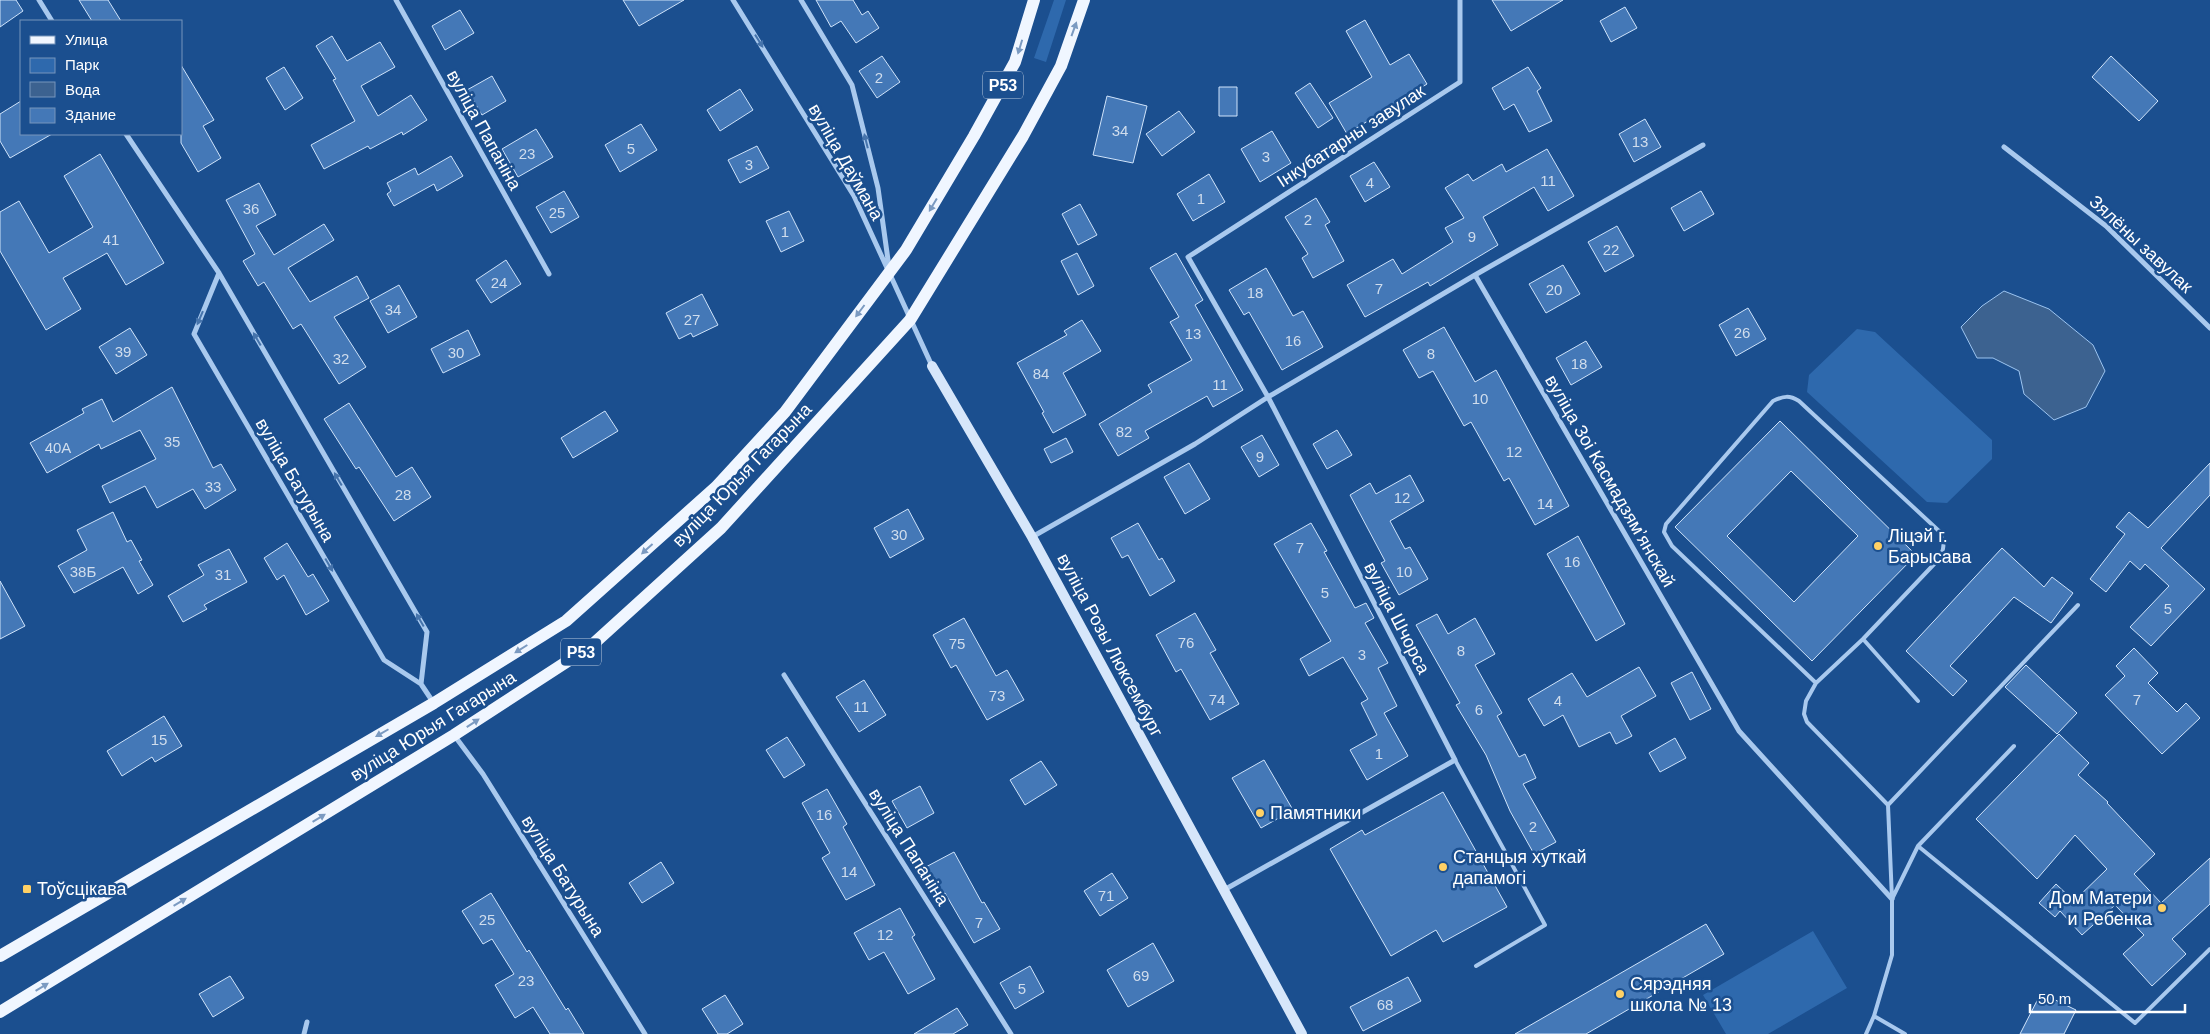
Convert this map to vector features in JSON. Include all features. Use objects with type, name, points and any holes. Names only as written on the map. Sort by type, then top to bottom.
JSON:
[{"type":"main road","name":"вуліца Юрыя Гагарына","points":[[0,956],[434,703],[566,622],[716,486],[785,412],[915,235],[1015,62],[1034,0]]},
{"type":"main road","name":"вуліца Юрыя Гагарына","points":[[0,1012],[454,735],[591,646],[721,528],[910,320],[1023,136],[1061,66],[1084,0]]},
{"type":"street","points":[[39,0],[51,20]]},
{"type":"street","name":"вуліца Папаніна","points":[[396,0],[549,274]]},
{"type":"street","name":"вуліца Даўмана","points":[[733,0],[854,196],[889,272]]},
{"type":"street","name":"вуліца Даўмана","points":[[801,0],[852,85],[878,188],[889,272]]},
{"type":"street","name":"Інкубатарны завулак","points":[[1188,257],[1460,82],[1460,0]]},
{"type":"street","points":[[127,135],[219,273],[427,632],[421,684]]},
{"type":"street","points":[[1032,537],[1196,444],[1268,397],[1475,275],[1703,145]]},
{"type":"street","name":"Зялёны завулак","points":[[2004,147],[2106,226],[2210,328]]},
{"type":"street","name":"вуліца Шчорса","points":[[1188,257],[1268,397],[1455,760]]},
{"type":"street","name":"вуліца Розы Люксембург","points":[[889,272],[932,366],[1032,537],[1302,1034]]},
{"type":"street","name":"вуліца Батурына","points":[[219,273],[194,334],[384,660],[421,684],[434,703]]},
{"type":"street","name":"вуліца Зоі Касмадзямʼянскай","points":[[1475,275],[1739,731],[1892,899]]},
{"type":"street","name":"вуліца Папаніна","points":[[784,675],[1011,1034]]},
{"type":"street","name":"вуліца Батурына","points":[[454,735],[483,774],[645,1034]]},
{"type":"street","points":[[1224,890],[1455,760]]},
{"type":"street","points":[[304,1034],[306,1022]]},
{"type":"lane","points":[[1816,683],[1672,546],[1664,532],[1666,524],[1767,408],[1783,396],[1792,396],[1799,401],[1939,532],[1944,541],[1944,550],[1938,560],[1863,639],[1816,683],[1806,701],[1804,714],[1807,722],[1888,805],[1892,955],[1874,1016],[1866,1034]]},
{"type":"lane","points":[[1888,805],[2078,605]]},
{"type":"lane","points":[[1863,639],[1918,701]]},
{"type":"lane","points":[[1892,899],[1918,846],[2014,746]]},
{"type":"lane","points":[[1455,760],[1545,925],[1476,966]]},
{"type":"lane","points":[[1918,846],[2136,1023],[2210,949]]},
{"type":"lane","points":[[1874,1016],[1905,1034]]},
{"type":"green space","points":[[1054,0],[1066,0],[1046,62],[1034,58]]},
{"type":"green space","points":[[1857,329],[1875,332],[1992,440],[1992,459],[1947,503],[1927,502],[1807,392],[1809,375]]},
{"type":"green space","points":[[1813,931],[1847,988],[1768,1034],[1726,1034],[1703,995]]},
{"type":"water","points":[[2004,291],[2049,309],[2093,345],[2105,371],[2086,407],[2054,420],[2024,394],[2019,371],[1993,358],[1977,358],[1961,327],[1982,306]]},
{"type":"building","points":[[0,0],[16,0],[23,11],[0,27]]},
{"type":"building","points":[[79,0],[108,0],[120,20],[91,20]]},
{"type":"building","points":[[623,0],[684,0],[639,26]]},
{"type":"building","points":[[816,0],[853,0],[862,15],[868,11],[879,28],[856,43],[841,21],[831,27]]},
{"type":"building","points":[[1492,0],[1563,0],[1511,31]]},
{"type":"building","points":[[1625,7],[1637,28],[1611,42],[1600,21]]},
{"type":"building","points":[[460,10],[474,33],[445,50],[432,26]]},
{"type":"building","points":[[1365,20],[1390,65],[1409,54],[1427,84],[1347,134],[1329,103],[1372,77],[1346,31]]},
{"type":"building","points":[[332,36],[347,61],[380,42],[395,67],[361,86],[378,116],[411,95],[427,120],[403,135],[402,132],[370,149],[368,146],[324,169],[311,145],[355,121],[333,80],[336,79],[316,46]]},
{"type":"building","points":[[882,56],[900,82],[877,98],[859,71]]},
{"type":"building","points":[[2111,56],[2158,101],[2139,121],[2092,77]]},
{"type":"building","points":[[182,67],[214,120],[203,126],[221,158],[198,172],[181,143]]},
{"type":"building","points":[[284,67],[303,98],[285,110],[266,78]]},
{"type":"building","points":[[1528,67],[1541,88],[1537,91],[1552,121],[1529,132],[1514,104],[1504,110],[1492,88]]},
{"type":"building","points":[[492,76],[506,101],[482,115],[467,90]]},
{"type":"building","points":[[1310,83],[1333,118],[1318,128],[1295,93]]},
{"type":"building","points":[[1219,87],[1237,87],[1237,116],[1219,116]]},
{"type":"building","points":[[740,89],[753,110],[720,131],[707,110]]},
{"type":"building","points":[[1107,96],[1147,106],[1133,163],[1093,155]]},
{"type":"building","points":[[20,102],[20,135],[50,135],[10,158],[0,141],[0,114]]},
{"type":"building","points":[[1179,111],[1195,132],[1162,156],[1146,134]]},
{"type":"building","points":[[1645,119],[1661,147],[1634,162],[1619,134]]},
{"type":"building","points":[[641,124],[657,150],[620,172],[605,145]]},
{"type":"building","points":[[536,129],[553,157],[518,177],[502,149]]},
{"type":"building","points":[[1272,131],[1291,163],[1260,182],[1241,149]]},
{"type":"building","points":[[757,146],[769,168],[740,183],[728,160]]},
{"type":"building","points":[[1547,149],[1574,196],[1548,211],[1534,187],[1483,217],[1498,245],[1430,286],[1428,282],[1365,317],[1347,285],[1393,259],[1402,274],[1453,242],[1445,228],[1464,218],[1445,188],[1468,174],[1473,181],[1502,164],[1506,172]]},
{"type":"building","points":[[100,154],[164,263],[126,285],[107,253],[63,278],[81,309],[46,330],[0,251],[0,212],[19,201],[49,253],[93,227],[64,176]]},
{"type":"building","points":[[451,156],[463,176],[437,191],[434,184],[394,206],[387,194],[391,191],[387,183],[415,168],[418,175]]},
{"type":"building","points":[[1374,162],[1390,187],[1365,202],[1350,176]]},
{"type":"building","points":[[1209,174],[1225,202],[1193,221],[1177,194]]},
{"type":"building","points":[[259,183],[276,215],[256,226],[274,255],[324,224],[334,240],[288,268],[310,302],[357,276],[369,298],[334,317],[366,367],[339,384],[301,324],[293,329],[264,282],[258,286],[243,261],[255,254],[226,200]]},
{"type":"building","points":[[564,191],[579,217],[551,233],[536,207]]},
{"type":"building","points":[[1701,191],[1714,214],[1684,231],[1671,208]]},
{"type":"building","points":[[1316,198],[1330,222],[1325,225],[1344,261],[1313,278],[1302,258],[1308,254],[1285,217]]},
{"type":"building","points":[[1080,204],[1097,235],[1078,245],[1062,214]]},
{"type":"building","points":[[789,211],[804,241],[781,252],[766,221]]},
{"type":"building","points":[[1617,226],[1634,256],[1605,272],[1588,242]]},
{"type":"building","points":[[1077,253],[1094,286],[1078,295],[1061,261]]},
{"type":"building","points":[[1176,253],[1203,300],[1195,305],[1243,390],[1213,407],[1207,396],[1145,431],[1149,438],[1118,456],[1099,424],[1152,392],[1148,385],[1192,360],[1170,322],[1179,317],[1150,268]]},
{"type":"building","points":[[506,260],[521,284],[491,303],[476,280]]},
{"type":"building","points":[[1563,265],[1580,294],[1546,313],[1529,284]]},
{"type":"building","points":[[1266,268],[1293,316],[1303,311],[1323,347],[1282,370],[1249,312],[1244,315],[1229,290]]},
{"type":"building","points":[[399,285],[417,317],[388,333],[370,301]]},
{"type":"building","points":[[702,294],[718,325],[693,337],[691,333],[679,339],[666,313]]},
{"type":"building","points":[[1748,308],[1766,339],[1736,356],[1719,325]]},
{"type":"building","points":[[1082,320],[1101,351],[1063,373],[1086,415],[1053,433],[1042,413],[1044,412],[1017,363],[1067,335],[1064,331]]},
{"type":"building","points":[[1444,327],[1475,382],[1496,370],[1569,506],[1535,525],[1509,478],[1504,481],[1471,422],[1464,426],[1433,371],[1419,378],[1403,350]]},
{"type":"building","points":[[130,328],[147,355],[116,374],[99,347]]},
{"type":"building","points":[[468,330],[480,355],[443,373],[431,349]]},
{"type":"building","points":[[1586,341],[1602,367],[1571,385],[1556,358]]},
{"type":"building","points":[[172,387],[213,468],[221,464],[236,490],[205,509],[193,489],[157,508],[145,486],[110,503],[102,486],[156,459],[140,430],[101,449],[99,444],[47,473],[30,443],[84,413],[82,409],[102,399],[113,422]]},
{"type":"building","points":[[349,403],[396,477],[412,467],[431,497],[394,521],[359,467],[356,469],[324,419]]},
{"type":"building","points":[[605,411],[618,431],[573,458],[561,438]]},
{"type":"building","name":"Ліцэй г. Барысава","points":[[1780,421],[1916,555],[1812,661],[1675,527]],"holes":[[[1791,471],[1858,536],[1794,602],[1727,536]]]},
{"type":"building","points":[[1337,430],[1352,455],[1327,469],[1313,444]]},
{"type":"building","points":[[1262,435],[1279,465],[1259,477],[1241,447]]},
{"type":"building","points":[[1066,438],[1073,452],[1051,463],[1044,449]]},
{"type":"building","points":[[1189,463],[1210,499],[1185,514],[1164,477]]},
{"type":"building","points":[[2210,463],[2210,495],[2161,548],[2205,589],[2151,646],[2130,627],[2169,586],[2145,564],[2140,570],[2130,561],[2106,592],[2090,579],[2125,534],[2116,527],[2129,512],[2148,528]]},
{"type":"building","points":[[1410,475],[1424,501],[1390,521],[1405,549],[1410,547],[1428,579],[1399,595],[1381,563],[1385,561],[1350,495],[1370,483],[1376,494]]},
{"type":"building","points":[[908,509],[924,539],[890,558],[874,528]]},
{"type":"building","points":[[113,512],[127,542],[131,540],[142,560],[139,561],[153,585],[138,594],[123,567],[74,593],[58,566],[87,550],[77,530]]},
{"type":"building","points":[[1138,523],[1159,560],[1162,558],[1175,581],[1150,596],[1128,555],[1122,558],[1111,538]]},
{"type":"building","points":[[1311,523],[1327,551],[1324,552],[1355,608],[1366,603],[1374,618],[1365,623],[1388,663],[1378,668],[1397,706],[1384,713],[1408,756],[1367,780],[1350,750],[1377,735],[1361,703],[1368,699],[1343,657],[1309,676],[1300,659],[1331,641],[1274,544]]},
{"type":"building","points":[[1578,536],[1625,624],[1596,641],[1547,554]]},
{"type":"building","points":[[287,543],[308,577],[313,574],[329,601],[306,615],[284,575],[277,580],[264,558]]},
{"type":"building","points":[[2002,548],[2044,587],[2052,577],[2073,593],[2051,623],[2014,597],[1950,666],[1967,681],[1953,696],[1906,651]]},
{"type":"building","points":[[229,549],[247,582],[204,605],[207,609],[183,622],[168,596],[204,575],[198,565]]},
{"type":"building","points":[[0,581],[25,626],[0,639]]},
{"type":"building","points":[[1195,613],[1216,650],[1210,653],[1239,704],[1210,720],[1181,669],[1176,672],[1156,635]]},
{"type":"building","points":[[1437,614],[1448,634],[1475,618],[1495,654],[1475,665],[1502,713],[1497,716],[1519,757],[1525,754],[1536,778],[1523,784],[1556,842],[1534,854],[1510,811],[1486,755],[1456,705],[1460,703],[1416,625]]},
{"type":"building","points":[[964,618],[996,676],[1007,670],[1024,700],[987,720],[956,665],[951,668],[933,635]]},
{"type":"building","points":[[2134,648],[2158,673],[2148,683],[2177,712],[2186,703],[2200,718],[2162,754],[2105,695],[2125,676],[2116,666]]},
{"type":"building","points":[[2026,665],[2077,713],[2057,734],[2005,687]]},
{"type":"building","points":[[1639,667],[1656,696],[1621,716],[1632,736],[1616,744],[1610,732],[1579,747],[1563,715],[1544,726],[1528,699],[1572,673],[1587,697]]},
{"type":"building","points":[[1692,672],[1711,709],[1690,720],[1671,683]]},
{"type":"building","points":[[864,680],[886,715],[859,732],[836,697]]},
{"type":"building","points":[[164,716],[182,746],[155,762],[152,757],[122,776],[107,751]]},
{"type":"building","points":[[2059,734],[2089,763],[2078,775],[2108,802],[2155,854],[2134,874],[2161,903],[2210,858],[2210,904],[2172,939],[2186,954],[2152,986],[2123,954],[2144,935],[2115,905],[2082,935],[2060,911],[2055,917],[2039,903],[2056,884],[2074,901],[2107,869],[2075,835],[2037,879],[1976,819]]},
{"type":"building","points":[[787,737],[805,765],[784,778],[766,750]]},
{"type":"building","points":[[1675,738],[1686,758],[1660,772],[1649,753]]},
{"type":"building","points":[[1264,760],[1293,810],[1261,828],[1232,778]]},
{"type":"building","points":[[1041,761],[1057,785],[1025,805],[1010,780]]},
{"type":"building","points":[[920,786],[934,813],[907,828],[892,801]]},
{"type":"building","points":[[827,789],[847,824],[843,827],[875,885],[846,900],[822,858],[830,853],[802,803]]},
{"type":"building","points":[[1443,792],[1507,907],[1443,942],[1436,930],[1391,956],[1330,849],[1362,830],[1365,835]]},
{"type":"building","points":[[954,852],[982,903],[984,902],[1000,929],[974,943],[945,893],[938,897],[922,869]]},
{"type":"building","points":[[661,862],[674,883],[642,903],[629,883]]},
{"type":"building","points":[[1112,873],[1128,898],[1100,916],[1084,891]]},
{"type":"building","points":[[491,893],[527,952],[529,950],[566,1010],[568,1008],[584,1034],[550,1034],[533,1007],[515,1018],[495,985],[514,974],[492,939],[483,944],[462,911]]},
{"type":"building","points":[[900,908],[915,935],[912,937],[935,979],[908,994],[884,952],[869,960],[854,933]]},
{"type":"building","name":"Сярэдняя школа № 13","points":[[1706,924],[1724,954],[1586,1034],[1515,1034]]},
{"type":"building","points":[[1153,943],[1174,981],[1128,1007],[1107,970]]},
{"type":"building","points":[[1030,966],[1044,992],[1015,1009],[1000,983]]},
{"type":"building","points":[[230,976],[244,998],[213,1017],[199,994]]},
{"type":"building","points":[[1408,977],[1421,1001],[1363,1031],[1350,1007]]},
{"type":"building","points":[[2041,993],[2076,1010],[2064,1034],[2020,1034]]},
{"type":"building","points":[[725,995],[743,1024],[727,1034],[718,1034],[702,1009]]},
{"type":"building","points":[[957,1008],[968,1025],[953,1034],[914,1034]]},
{"type":"place","name":"Ліцэй г. Барысава","points":[[1878,546]]},
{"type":"place","name":"Памятники","points":[[1260,813]]},
{"type":"place","name":"Станцыя хуткай дапамогі","points":[[1443,867]]},
{"type":"place","name":"Тоўсцікава","points":[[27,889]]},
{"type":"place","name":"Дом Матери и Ребенка","points":[[2162,908]]},
{"type":"place","name":"Сярэдняя школа № 13","points":[[1620,994]]}]
